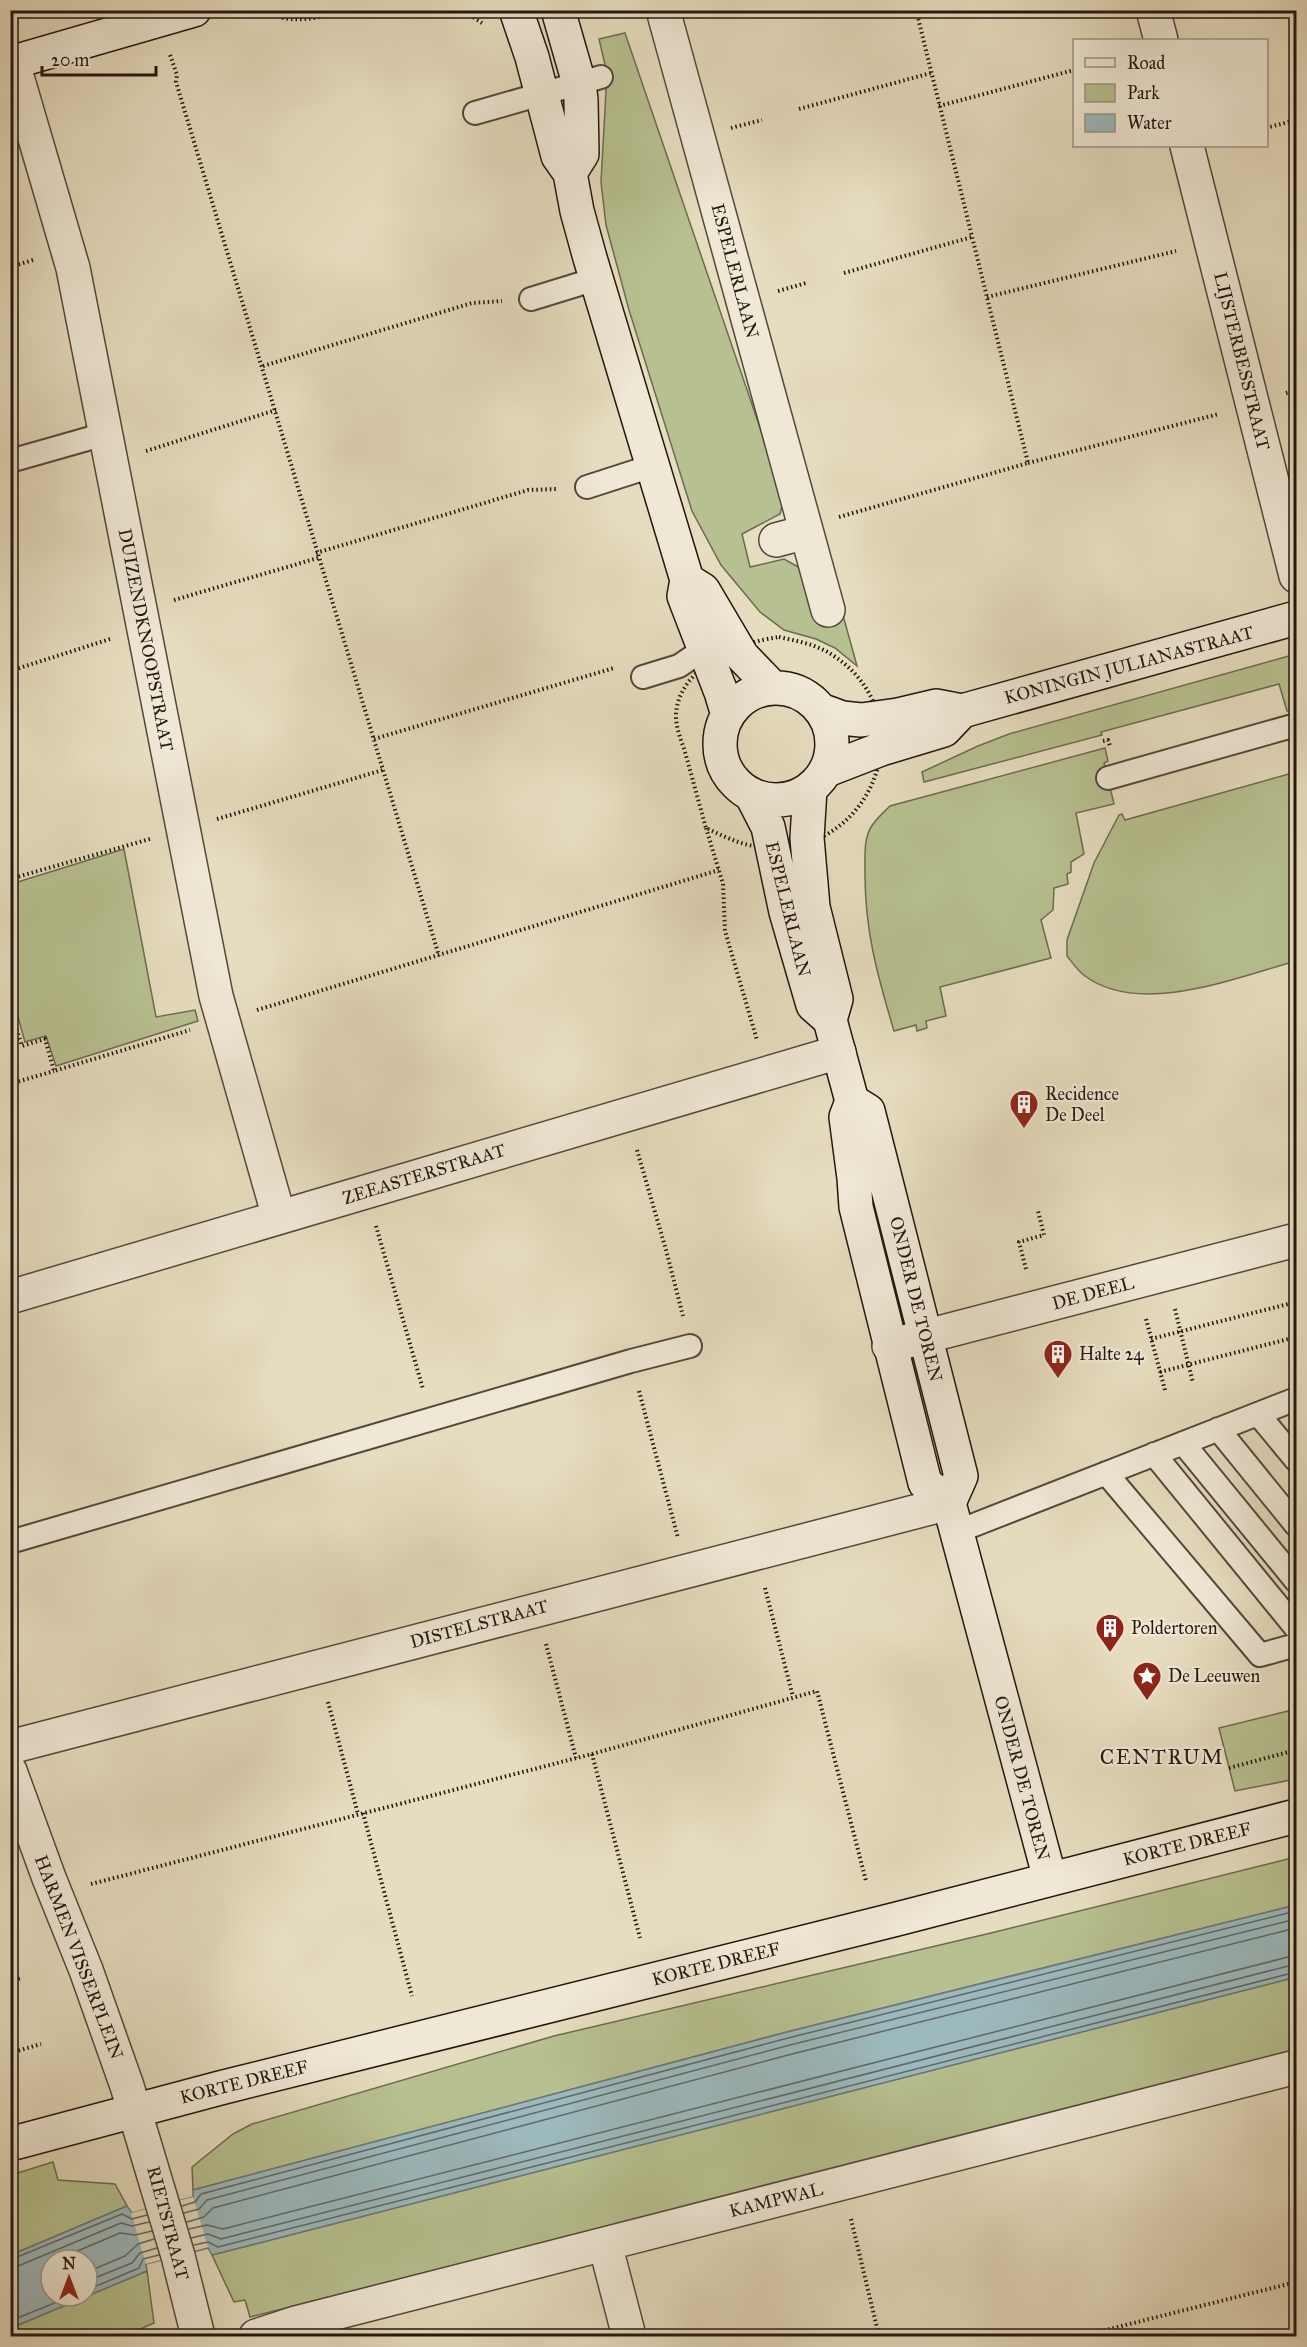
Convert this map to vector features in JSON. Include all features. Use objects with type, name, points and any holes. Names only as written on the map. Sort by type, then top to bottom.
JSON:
[{"type":"street","points":[[516,10],[558,156],[570,173],[577,211],[596,279],[687,580],[684,596],[728,715]]},
{"type":"street","points":[[558,10],[590,80],[582,154],[570,173]]},
{"type":"street","name":"ESPELERLAAN","points":[[663,10],[828,610]]},
{"type":"street","points":[[1153,10],[1161,39]]},
{"type":"street","points":[[12,63],[181,12]]},
{"type":"street","name":"DUIZENDKNOOPSTRAAT","points":[[12,63],[67,243],[216,996],[279,1217]]},
{"type":"street","name":"LIJSTERBESSTRAAT","points":[[1187,147],[1296,576]]},
{"type":"street","points":[[687,580],[703,590],[742,656],[773,688]]},
{"type":"street","name":"KONINGIN JULIANASTRAAT","points":[[822,711],[843,718],[861,720],[898,715],[936,706],[962,711],[1296,618]]},
{"type":"street","points":[[773,688],[788,688],[801,693],[822,711],[830,725],[833,740],[832,755],[818,779],[796,797],[781,801],[765,799],[751,794],[728,774],[722,760],[720,745],[722,730],[728,715],[736,704],[747,696],[773,688]]},
{"type":"street","name":"KONINGIN JULIANASTRAAT","points":[[818,779],[875,752],[944,730],[962,711]]},
{"type":"street","name":"ESPELERLAAN","points":[[818,779],[807,838],[813,907],[836,999],[830,1020],[839,1052]]},
{"type":"street","name":"ESPELERLAAN","points":[[751,794],[768,826],[786,912],[813,1005],[830,1020]]},
{"type":"street","name":"ZEEASTERSTRAAT","points":[[10,1297],[839,1052]]},
{"type":"street","name":"ONDER DE TOREN","points":[[839,1052],[852,1101],[846,1117],[856,1207],[889,1346],[925,1484],[953,1518],[1050,1879]]},
{"type":"street","name":"ONDER DE TOREN","points":[[852,1101],[868,1111],[961,1476],[953,1518]]},
{"type":"street","name":"DE DEEL","points":[[889,1346],[1296,1240]]},
{"type":"street","name":"DISTELSTRAAT","points":[[10,1747],[953,1518]]},
{"type":"street","name":"HARMEN VISSERPLEIN","points":[[10,1772],[86,1970],[134,2110]]},
{"type":"street","name":"KORTE DREEF","points":[[10,2144],[134,2110],[1296,1816]]},
{"type":"street","name":"KAMPWAL","points":[[256,2337],[296,2323],[1296,2067]]},
{"type":"street","name":"RIETSTRAAT","points":[[134,2110],[163,2205],[198,2337]]},
{"type":"street","points":[[605,2244],[629,2337]]},
{"type":"lane","points":[[475,113],[590,80]]},
{"type":"lane","points":[[531,299],[596,279]]},
{"type":"lane","points":[[10,461],[105,434]]},
{"type":"lane","points":[[587,487],[652,466]]},
{"type":"lane","points":[[643,677],[679,666],[704,649]]},
{"type":"lane","points":[[1108,778],[1296,725]]},
{"type":"lane","points":[[10,1542],[690,1346]]},
{"type":"lane","points":[[953,1518],[1106,1473],[1258,1414],[1293,1405]]},
{"type":"lane","points":[[1258,1414],[1296,1460]]},
{"type":"lane","points":[[1218,1429],[1296,1525]]},
{"type":"lane","points":[[1183,1443],[1296,1581]]},
{"type":"lane","points":[[1154,1454],[1296,1628]]},
{"type":"lane","points":[[1106,1473],[1260,1655],[1296,1645]]},
{"type":"path","points":[[266,10],[276,18],[318,17],[348,10]]},
{"type":"path","points":[[916,10],[1028,463]]},
{"type":"path","points":[[169,49],[204,180],[263,366],[317,556],[438,956]]},
{"type":"path","points":[[939,106],[1073,70]]},
{"type":"path","points":[[799,110],[931,73]]},
{"type":"path","points":[[726,130],[762,120]]},
{"type":"path","points":[[1268,127],[1296,120]]},
{"type":"path","points":[[844,273],[972,237]]},
{"type":"path","points":[[987,297],[1187,248]]},
{"type":"path","points":[[10,267],[37,258]]},
{"type":"path","points":[[771,293],[806,283]]},
{"type":"path","points":[[263,366],[472,303]]},
{"type":"path","points":[[144,451],[276,410]]},
{"type":"path","points":[[805,530],[1028,463],[1228,412]]},
{"type":"path","points":[[173,601],[528,490]]},
{"type":"path","points":[[10,671],[121,636]]},
{"type":"path","points":[[750,642],[779,637],[808,644],[834,656],[857,672]]},
{"type":"path","points":[[374,739],[616,667]]},
{"type":"path","points":[[683,690],[676,713],[677,723],[719,870],[724,892],[725,931],[766,1072]]},
{"type":"path","points":[[823,838],[844,824],[858,810],[868,795],[879,766]]},
{"type":"path","points":[[216,820],[383,770]]},
{"type":"path","points":[[706,828],[743,844],[758,847]]},
{"type":"path","points":[[10,879],[156,838]]},
{"type":"path","points":[[253,1011],[719,870]]},
{"type":"path","points":[[10,1008],[22,1046],[45,1039],[54,1071]]},
{"type":"path","points":[[10,1084],[199,1027]]},
{"type":"path","points":[[640,1160],[690,1346]]},
{"type":"path","points":[[1026,1269],[1019,1242],[1044,1235],[1038,1211]]},
{"type":"path","points":[[374,1220],[432,1419]]},
{"type":"path","points":[[1172,1299],[1193,1383]]},
{"type":"path","points":[[1151,1339],[1296,1302]]},
{"type":"path","points":[[1146,1319],[1165,1390]]},
{"type":"path","points":[[1160,1372],[1296,1337]]},
{"type":"path","points":[[632,1361],[680,1547]]},
{"type":"path","points":[[764,1586],[793,1697]]},
{"type":"path","points":[[546,1644],[576,1758]]},
{"type":"path","points":[[106,1880],[592,1754],[817,1691],[866,1881]]},
{"type":"path","points":[[328,1701],[412,1996]]},
{"type":"path","points":[[1229,1768],[1296,1750]]},
{"type":"path","points":[[592,1754],[640,1938]]},
{"type":"path","points":[[10,1982],[21,1978]]},
{"type":"path","points":[[10,2053],[41,2044]]},
{"type":"path","points":[[852,2223],[879,2337]]},
{"type":"path","points":[[1082,2337],[1296,2282]]},
{"type":"green space","points":[[625,33],[784,498],[780,514],[742,534],[750,567],[784,559],[802,569],[812,615],[841,608],[857,666],[835,648],[816,639],[784,630],[760,612],[721,565],[692,511],[629,310],[606,225],[601,182],[607,73],[599,39]]},
{"type":"green space","points":[[1296,654],[1296,708],[1287,711],[1279,684],[1101,732],[1102,735],[924,782],[922,772],[1009,734]]},
{"type":"green space","points":[[1105,748],[1108,761],[1104,763],[1114,804],[1076,813],[1084,854],[1071,862],[1071,872],[1067,874],[1068,884],[1054,888],[1053,910],[1041,920],[1051,958],[940,987],[946,1016],[926,1021],[927,1028],[917,1031],[916,1025],[894,1031],[869,931],[865,889],[865,847],[873,824],[890,806]]},
{"type":"green space","points":[[1296,772],[1296,961],[1218,984],[1161,993],[1133,993],[1107,988],[1085,976],[1078,969],[1067,956],[1067,940],[1094,863],[1119,815],[1122,814],[1125,820]]},
{"type":"green space","points":[[124,849],[156,1017],[195,1010],[198,1021],[56,1066],[46,1036],[25,1042],[11,992],[11,884]]},
{"type":"green space","points":[[1296,1709],[1296,1779],[1235,1791],[1219,1728]]},
{"type":"green space","points":[[1296,1857],[1296,1905],[787,2032],[193,2190],[192,2167],[233,2134],[252,2124],[554,2036],[995,1932]]},
{"type":"green space","points":[[1296,1977],[1296,2052],[250,2317],[245,2300],[234,2302],[212,2255]]},
{"type":"green space","points":[[53,2162],[58,2180],[115,2184],[127,2206],[11,2255],[11,2175]]},
{"type":"green space","points":[[147,2271],[154,2323],[125,2336],[11,2336],[11,2328],[59,2308],[99,2308],[99,2291]]},
{"type":"water","points":[[1296,1905],[1296,1977],[212,2255],[208,2248],[146,2264],[147,2271],[99,2291],[99,2248],[39,2248],[39,2308],[59,2308],[11,2328],[11,2255],[127,2206],[132,2213],[193,2197],[193,2190],[787,2032]]},
{"type":"pier","points":[[193,2197],[208,2247],[146,2264],[131,2213]]},
{"type":"place","name":"Recidence De Deel","points":[[1024,1130]]},
{"type":"place","name":"Halte 24","points":[[1058,1380]]},
{"type":"place","name":"Poldertoren","points":[[1110,1654]]},
{"type":"place","name":"De Leeuwen","points":[[1147,1702]]},
{"type":"district","name":"CENTRUM","points":[[1162,1757]]}]
